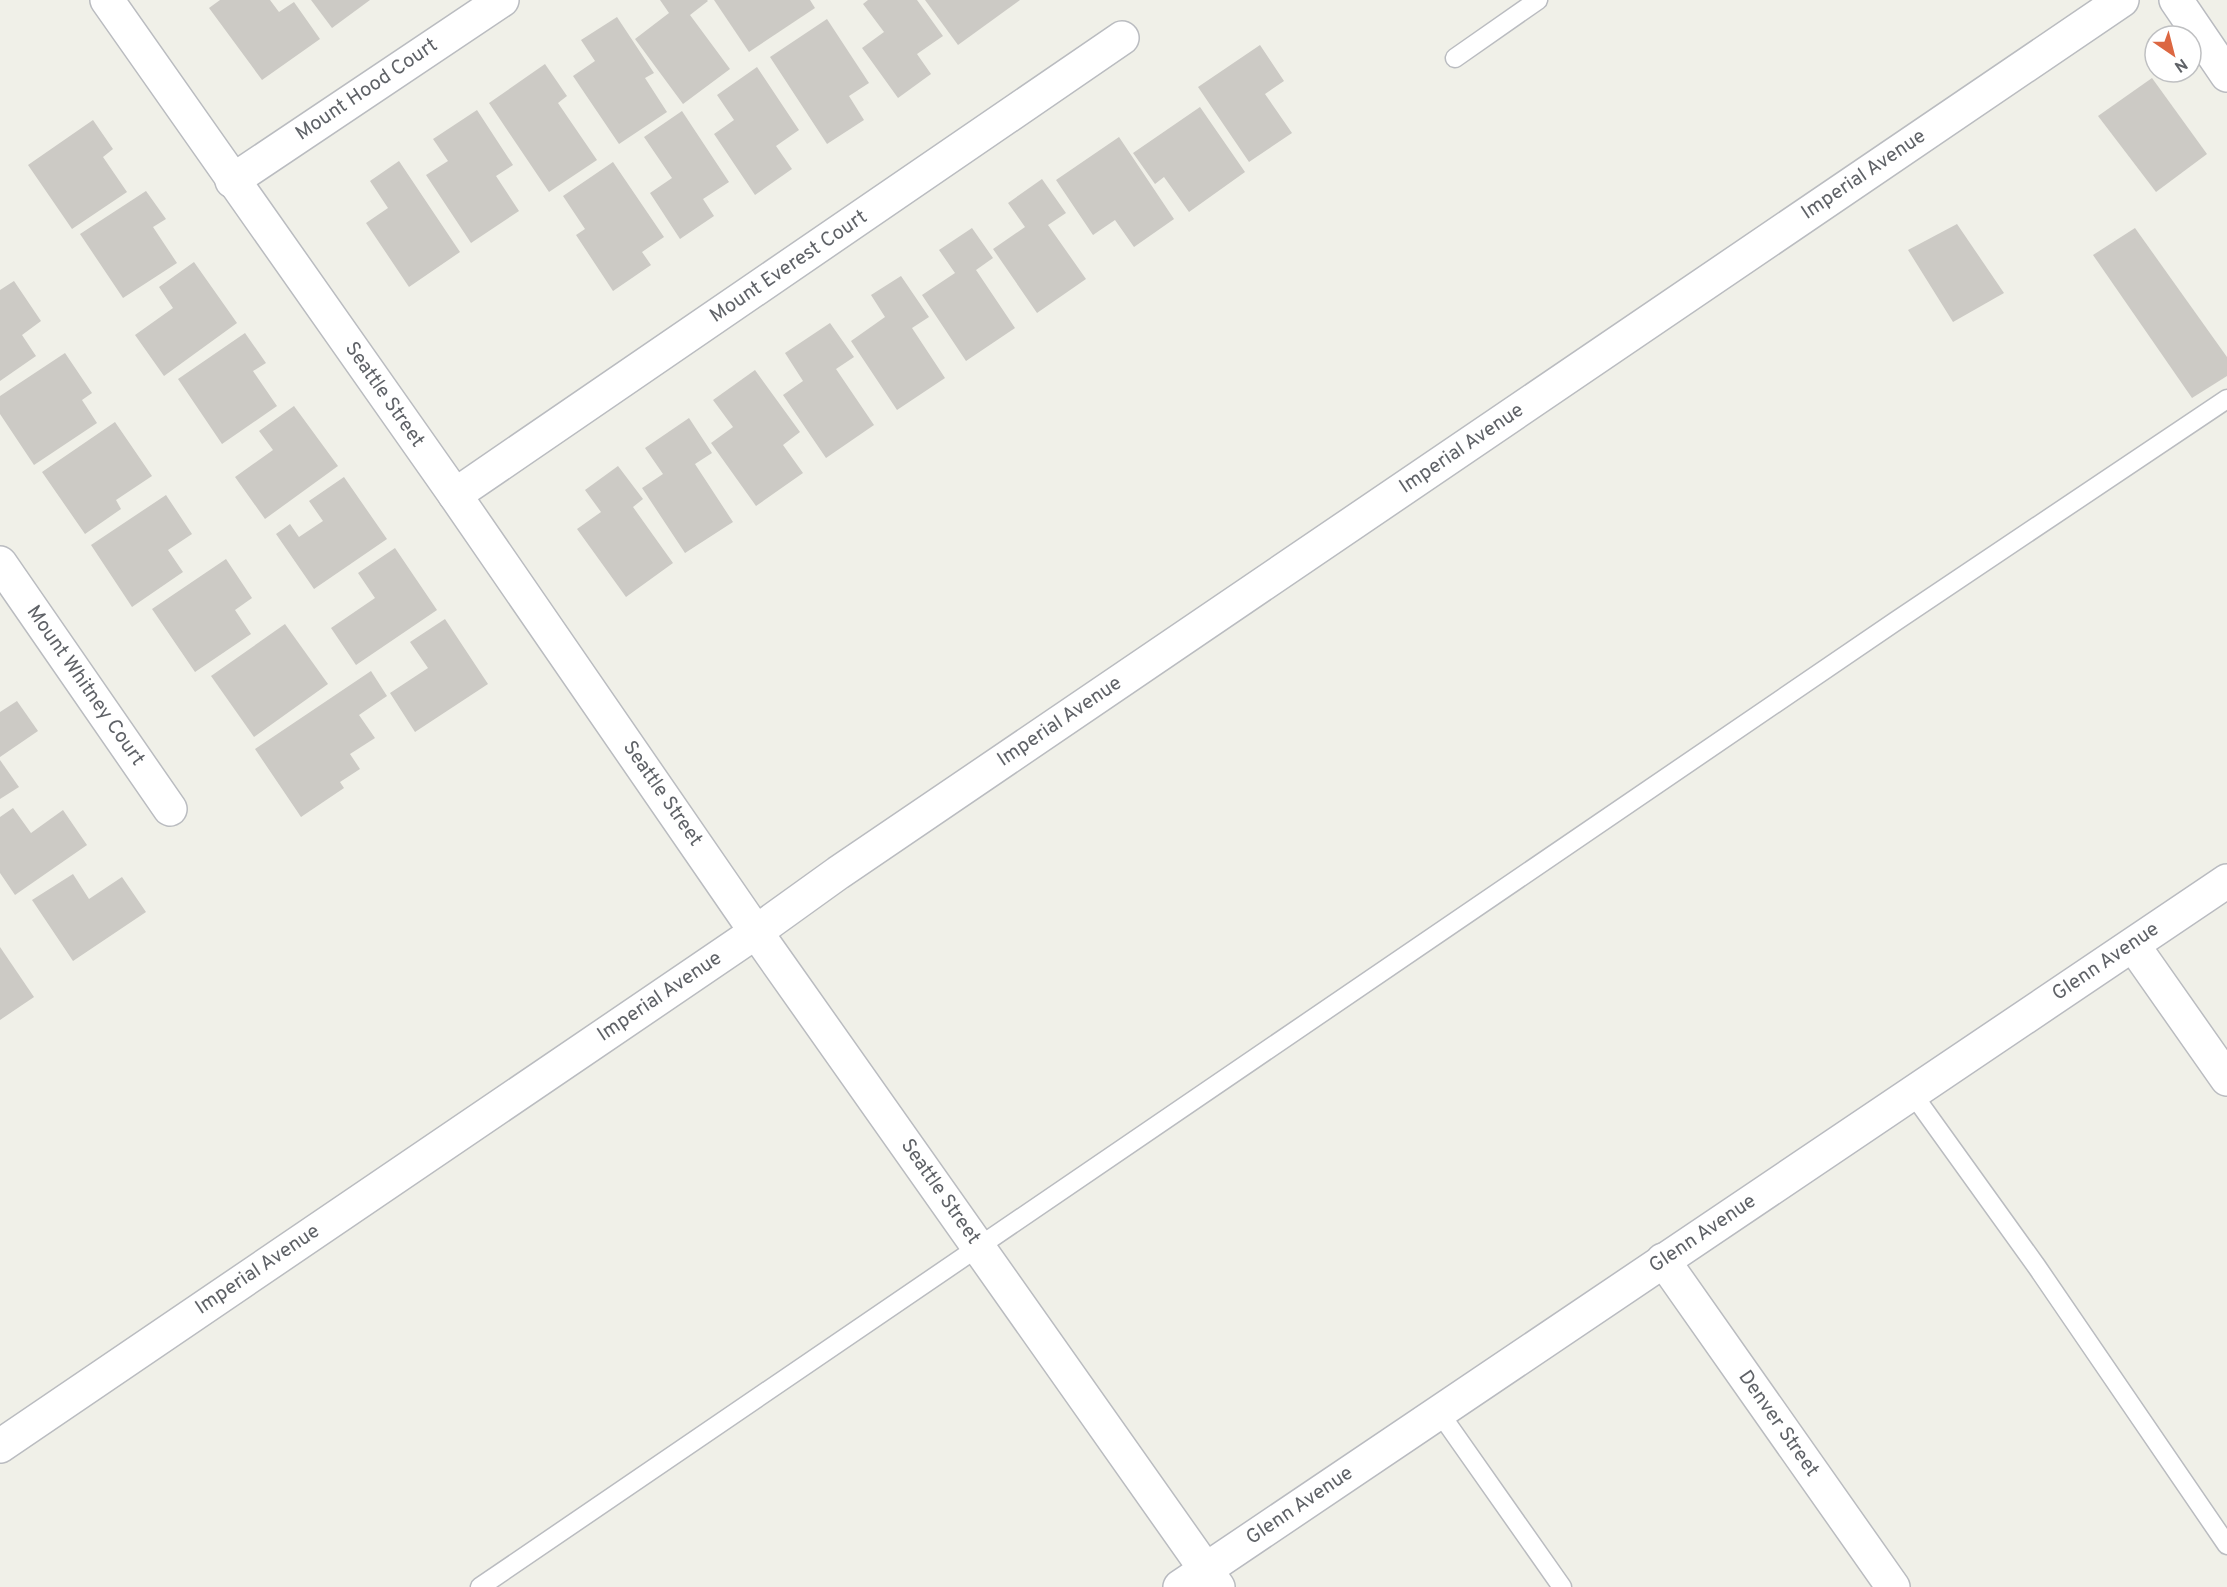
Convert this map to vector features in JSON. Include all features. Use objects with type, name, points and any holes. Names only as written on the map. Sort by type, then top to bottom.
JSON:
[{"type":"street","name":"Seattle Street","points":[[107,0],[455,495],[756,932],[978,1246],[1202,1581]]},
{"type":"street","name":"Mount Hood Court","points":[[232,180],[502,0]]},
{"type":"street","name":"Imperial Avenue","points":[[0,1446],[756,932],[867,853],[2122,0]]},
{"type":"street","points":[[2176,0],[2227,75]]},
{"type":"street","name":"Mount Everest Court","points":[[455,495],[1122,38]]},
{"type":"street","name":"Mount Whitney Court","points":[[0,563],[170,809]]},
{"type":"street","name":"Glenn Avenue","points":[[1202,1581],[1439,1412],[2227,881]]},
{"type":"street","points":[[2133,945],[2227,1078]]},
{"type":"street","name":"Denver Street","points":[[1664,1260],[1893,1587]]},
{"type":"lane","points":[[1455,58],[1538,0]]},
{"type":"lane","points":[[480,1587],[1896,621],[2227,399]]},
{"type":"lane","points":[[1912,1093],[2037,1267],[2227,1545]]},
{"type":"lane","points":[[1439,1412],[1562,1587]]},
{"type":"building","points":[[220,0],[270,0],[279,12],[294,2],[320,39],[262,80],[209,8]]},
{"type":"building","points":[[311,0],[370,0],[332,28]]},
{"type":"building","points":[[660,0],[707,0],[690,15],[730,69],[683,104],[635,39],[669,13]]},
{"type":"building","points":[[714,0],[810,0],[815,8],[749,52]]},
{"type":"building","points":[[868,0],[917,0],[943,36],[917,54],[931,74],[898,98],[862,48],[884,32],[863,4]]},
{"type":"building","points":[[925,0],[1020,0],[958,45]]},
{"type":"building","points":[[617,17],[654,73],[645,78],[667,112],[619,144],[573,76],[595,61],[581,40]]},
{"type":"building","points":[[827,19],[869,83],[849,96],[864,120],[827,144],[770,57]]},
{"type":"building","points":[[1260,45],[1284,81],[1265,94],[1292,133],[1249,162],[1198,87]]},
{"type":"building","points":[[545,64],[567,96],[558,103],[597,160],[549,192],[489,103]]},
{"type":"building","points":[[757,67],[799,130],[776,146],[792,169],[755,195],[714,134],[734,120],[717,95]]},
{"type":"building","points":[[2143,84],[2156,84],[2207,154],[2156,192],[2098,116]]},
{"type":"building","points":[[1200,107],[1245,172],[1189,212],[1164,177],[1155,184],[1133,153]]},
{"type":"building","points":[[477,110],[513,165],[496,176],[519,211],[471,243],[426,175],[448,161],[433,139]]},
{"type":"building","points":[[682,111],[729,182],[703,199],[714,216],[680,239],[650,193],[672,178],[644,137]]},
{"type":"building","points":[[93,120],[113,149],[103,157],[127,192],[72,229],[28,165]]},
{"type":"building","points":[[1119,137],[1174,219],[1134,247],[1115,220],[1093,235],[1056,180]]},
{"type":"building","points":[[399,161],[460,252],[409,287],[366,223],[388,208],[370,181]]},
{"type":"building","points":[[613,162],[664,237],[642,252],[651,265],[613,291],[576,235],[585,229],[563,196]]},
{"type":"building","points":[[1042,179],[1066,213],[1048,225],[1086,279],[1037,313],[993,249],[1025,227],[1008,203]]},
{"type":"building","points":[[146,191],[166,219],[153,227],[177,263],[123,298],[80,234]]},
{"type":"building","points":[[1957,224],[2004,293],[1953,322],[1908,250]]},
{"type":"building","points":[[972,228],[993,258],[976,270],[1015,328],[966,361],[922,295],[955,273],[939,250]]},
{"type":"building","points":[[2135,228],[2227,357],[2227,376],[2192,398],[2093,255]]},
{"type":"building","points":[[194,262],[237,323],[164,376],[135,335],[173,308],[159,287]]},
{"type":"building","points":[[901,276],[929,317],[912,328],[945,378],[897,410],[851,341],[885,317],[871,295]]},
{"type":"building","points":[[14,281],[41,321],[22,335],[36,356],[0,381],[0,290]]},
{"type":"building","points":[[830,323],[854,357],[836,369],[874,425],[826,458],[783,395],[803,381],[785,353]]},
{"type":"building","points":[[245,333],[266,363],[253,371],[277,406],[222,444],[178,379]]},
{"type":"building","points":[[65,353],[92,393],[82,400],[97,423],[34,465],[0,414],[0,396]]},
{"type":"building","points":[[755,370],[800,432],[783,445],[803,473],[756,506],[711,443],[733,427],[713,400]]},
{"type":"building","points":[[294,406],[338,466],[265,519],[235,477],[273,450],[259,431]]},
{"type":"building","points":[[689,418],[712,453],[695,464],[733,522],[685,553],[642,488],[663,474],[645,448]]},
{"type":"building","points":[[115,422],[152,476],[116,500],[121,509],[85,534],[42,472]]},
{"type":"building","points":[[618,466],[643,499],[633,507],[673,563],[626,597],[577,529],[601,512],[585,490]]},
{"type":"building","points":[[344,477],[387,539],[314,589],[276,534],[290,524],[299,537],[323,521],[309,501]]},
{"type":"building","points":[[166,495],[192,534],[168,550],[183,572],[132,607],[91,545]]},
{"type":"building","points":[[395,548],[437,610],[356,665],[331,628],[375,598],[358,573]]},
{"type":"building","points":[[226,559],[252,598],[235,610],[251,634],[195,672],[152,609]]},
{"type":"building","points":[[445,619],[488,684],[415,732],[390,693],[428,668],[410,642]]},
{"type":"building","points":[[285,624],[328,684],[254,737],[211,676]]},
{"type":"building","points":[[371,671],[387,696],[359,715],[375,738],[350,754],[360,769],[340,782],[344,788],[301,817],[255,749]]},
{"type":"building","points":[[17,701],[38,731],[0,757],[0,712]]},
{"type":"building","points":[[0,760],[19,787],[0,799]]},
{"type":"building","points":[[13,808],[31,833],[63,810],[87,845],[15,895],[0,873],[0,817]]},
{"type":"building","points":[[73,874],[89,899],[122,877],[146,912],[73,961],[32,900]]},
{"type":"building","points":[[0,947],[34,997],[0,1020]]}]
